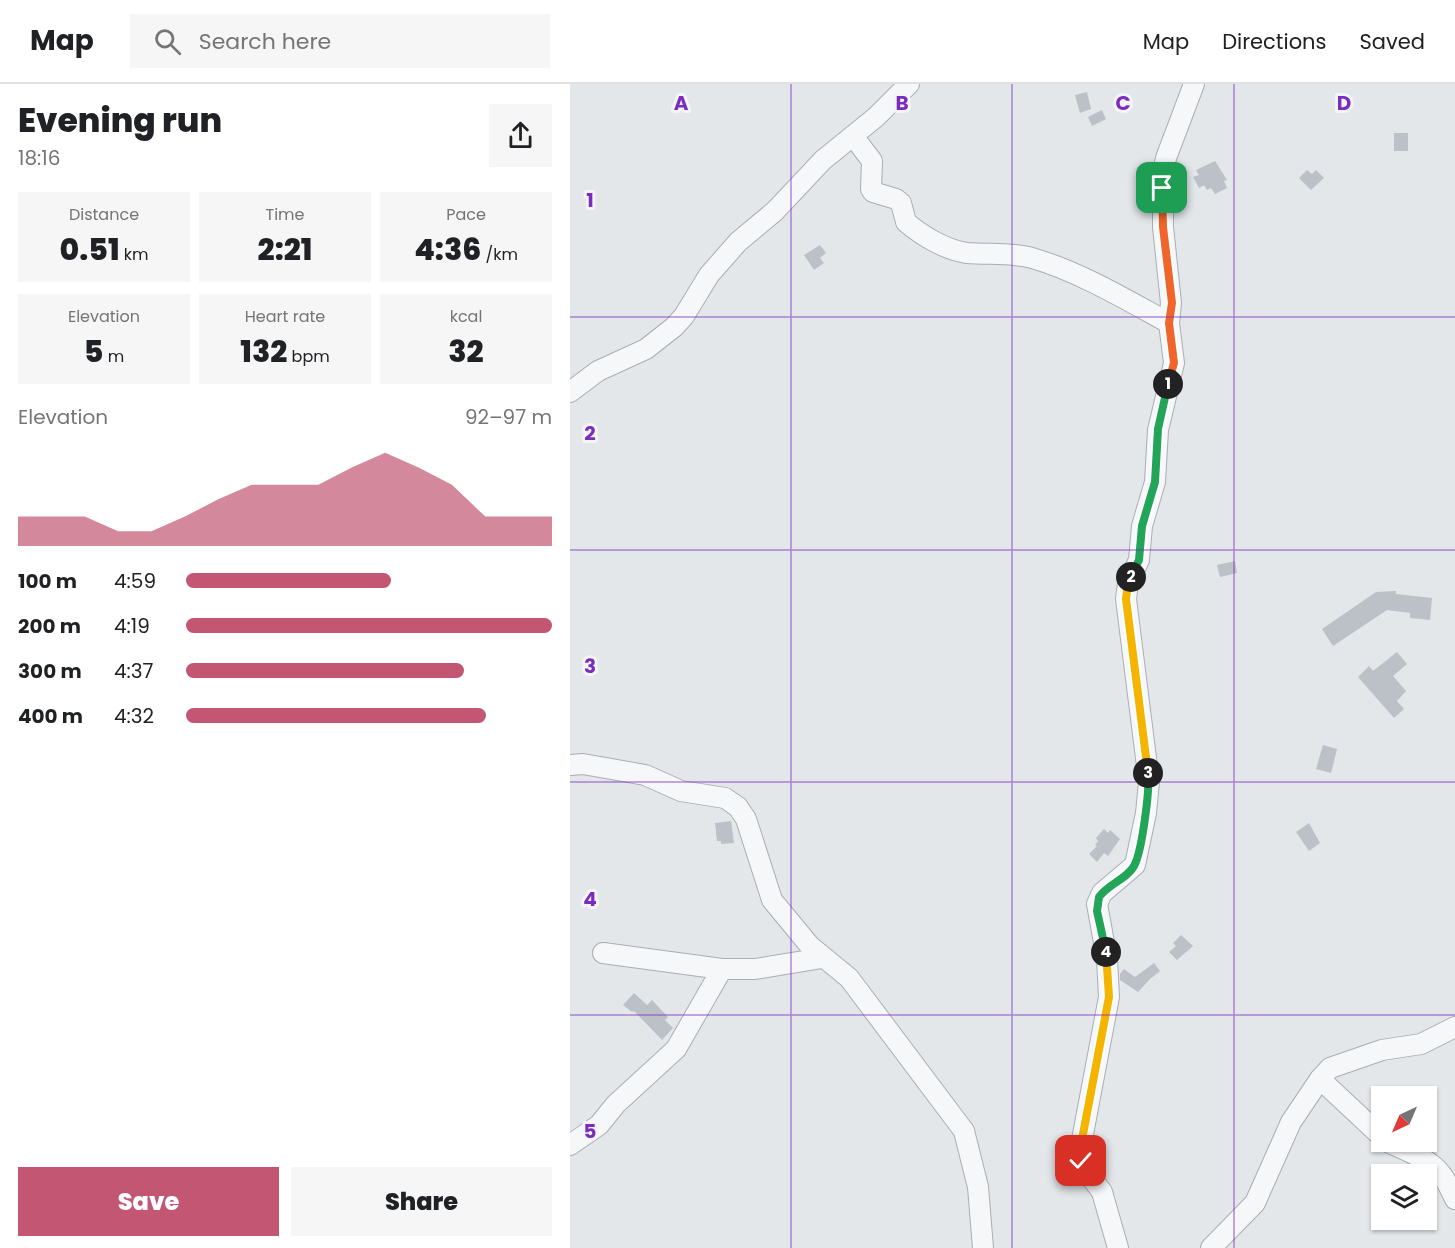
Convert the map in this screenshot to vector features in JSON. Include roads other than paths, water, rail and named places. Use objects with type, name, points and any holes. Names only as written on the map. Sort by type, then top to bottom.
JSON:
[{"type":"street","points":[[570,392],[598,371],[646,349],[674,327],[684,316],[709,275],[738,242],[775,211],[822,160],[876,117],[909,84]]},
{"type":"street","points":[[1118,1248],[1102,1192],[1084,1168],[1080,1150],[1109,997],[1107,959],[1097,904],[1102,893],[1135,865],[1148,799],[1149,782],[1143,724],[1126,599],[1128,583],[1139,560],[1142,526],[1156,474],[1158,429],[1174,363],[1169,323],[1172,303],[1163,227],[1163,173],[1166,158],[1194,84]]},
{"type":"street","points":[[853,136],[872,161],[871,189],[873,192],[896,199],[901,203],[906,222],[932,239],[967,253],[1028,257],[1051,264],[1169,323]]},
{"type":"street","points":[[570,765],[583,764],[628,771],[645,775],[681,790],[726,798],[732,802],[746,819],[771,900],[810,946],[849,978],[964,1131],[978,1188],[983,1248]]},
{"type":"street","points":[[603,953],[722,969],[755,969],[822,958]]},
{"type":"street","points":[[570,1145],[598,1125],[616,1104],[676,1049],[722,969]]},
{"type":"street","points":[[1211,1248],[1255,1203],[1291,1122],[1330,1068],[1382,1050],[1421,1044],[1455,1027]]},
{"type":"street","points":[[1320,1079],[1371,1127]]},
{"type":"street","points":[[1408,1152],[1427,1162],[1442,1175],[1455,1199]]}]
